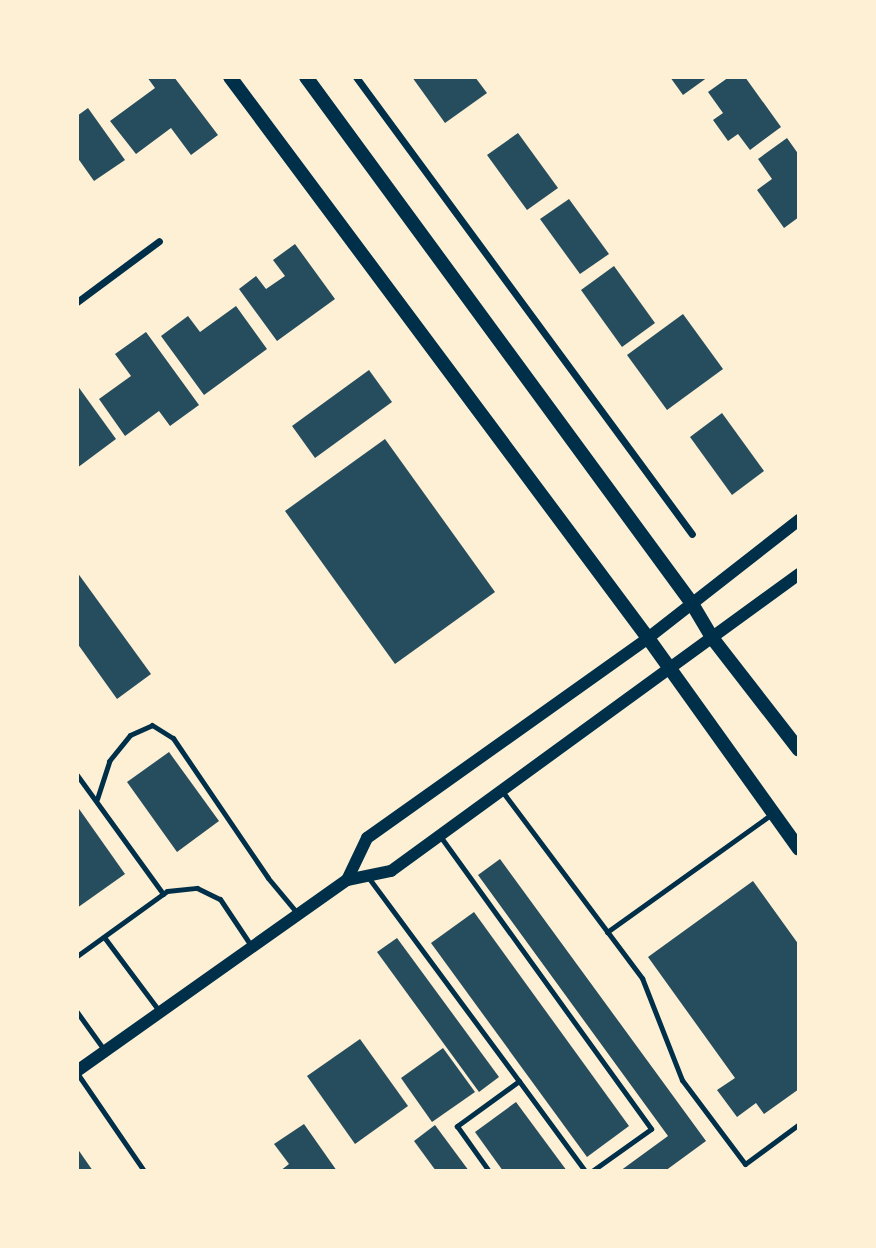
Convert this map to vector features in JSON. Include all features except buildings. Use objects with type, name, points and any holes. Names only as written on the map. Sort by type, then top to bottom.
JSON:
[{"type":"main road","points":[[230,77],[648,638],[799,849]]},
{"type":"main road","points":[[306,77],[691,602],[713,639],[799,750]]},
{"type":"street","points":[[356,77],[692,534]]},
{"type":"street","points":[[77,302],[159,241]]},
{"type":"street","points":[[347,880],[367,838],[648,638],[799,520]]},
{"type":"street","points":[[77,1072],[347,880],[391,871],[670,671],[799,574]]},
{"type":"lane","points":[[97,799],[109,761],[130,735],[152,725],[173,738],[268,878],[298,914]]},
{"type":"lane","points":[[77,775],[97,799],[163,894]]},
{"type":"lane","points":[[502,791],[642,978],[682,1080],[745,1164],[799,1124]]},
{"type":"lane","points":[[607,932],[773,814]]},
{"type":"lane","points":[[440,836],[651,1129],[592,1171]]},
{"type":"lane","points":[[367,876],[584,1171]]},
{"type":"lane","points":[[78,953],[163,894],[197,888],[220,899],[252,947]]},
{"type":"lane","points":[[104,937],[160,1012]]},
{"type":"lane","points":[[77,1012],[105,1051]]},
{"type":"lane","points":[[77,1072],[144,1171]]},
{"type":"lane","points":[[489,1171],[457,1126],[519,1082]]}]
